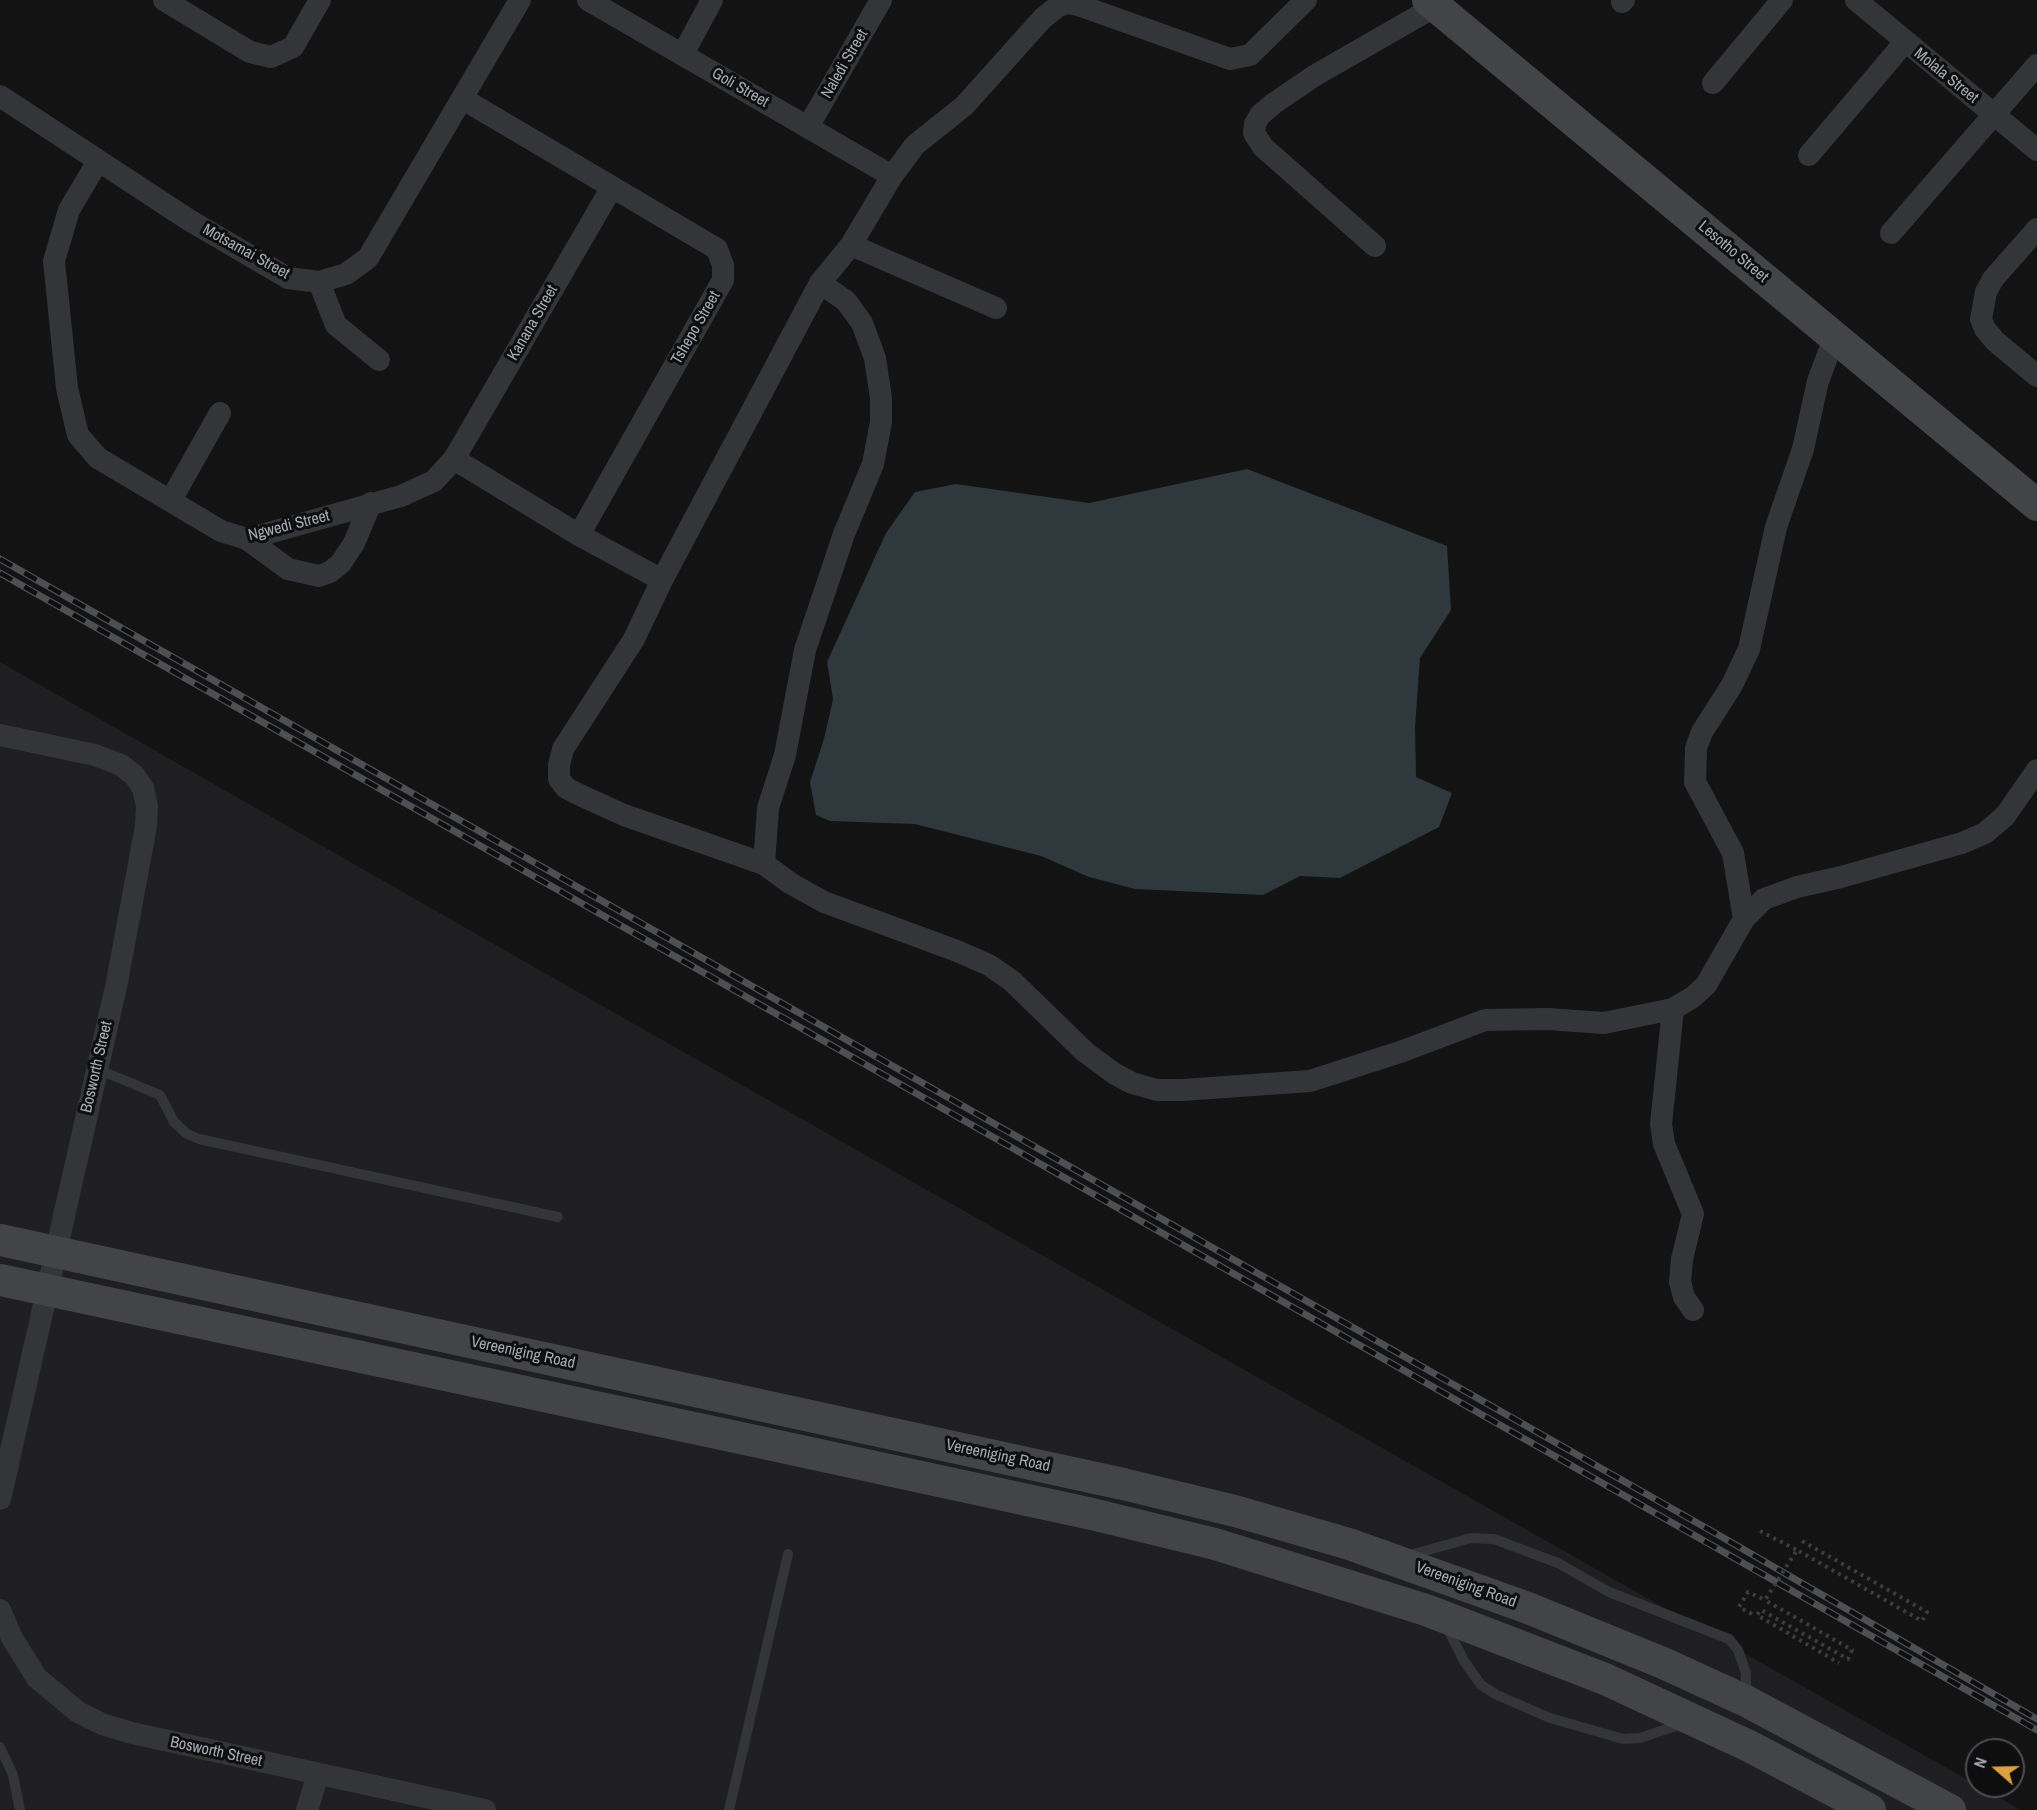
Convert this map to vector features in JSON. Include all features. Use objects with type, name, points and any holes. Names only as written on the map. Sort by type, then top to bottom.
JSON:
[{"type":"main road","name":"Lesotho Street","points":[[1432,3],[2037,505]]},
{"type":"main road","name":"Vereeniging Road","points":[[0,1240],[1181,1497],[1349,1544],[1528,1608],[1663,1663],[1746,1701],[1950,1810]]},
{"type":"main road","points":[[0,1280],[1092,1515],[1215,1544],[1442,1616],[1605,1679],[1693,1719],[1870,1810]]},
{"type":"street","points":[[164,0],[250,52],[271,57],[293,47],[320,0]]},
{"type":"street","name":"Motsamai Street","points":[[0,96],[189,220],[288,278],[319,282],[346,274],[368,258],[520,0]]},
{"type":"street","name":"Goli Street","points":[[588,0],[892,176]]},
{"type":"street","points":[[682,54],[712,0]]},
{"type":"street","name":"Naledi Street","points":[[808,127],[881,0]]},
{"type":"street","points":[[1306,0],[1250,55],[1230,59],[1078,4],[1066,3],[1043,18],[963,106],[915,145],[892,176],[851,244],[820,283],[616,670],[563,749],[559,765],[559,779],[566,788],[624,815],[764,864],[790,883],[824,902],[989,965],[1012,981],[1085,1052],[1115,1074],[1143,1088],[1157,1090],[1230,1089],[1310,1081],[1403,1051],[1485,1020],[1528,1018],[1604,1023],[1673,1009],[1693,997],[1706,985],[1744,919],[1764,899],[1783,891],[1962,843],[1985,833],[2005,816],[2037,770]]},
{"type":"street","points":[[1713,83],[1782,0]]},
{"type":"street","name":"Molala Street","points":[[1856,0],[2037,150]]},
{"type":"street","points":[[1375,246],[1263,147],[1254,133],[1255,124],[1273,104],[1432,3]]},
{"type":"street","points":[[1809,154],[1905,42]]},
{"type":"street","points":[[1891,233],[2037,65]]},
{"type":"street","name":"Tshepo Street","points":[[463,99],[717,249],[723,265],[723,280],[579,535]]},
{"type":"street","name":"Ngwedi Street","points":[[98,161],[69,210],[54,261],[59,320],[72,413],[78,435],[98,458],[221,531],[247,539],[418,490],[434,481],[454,459]]},
{"type":"street","name":"Kanana Street","points":[[454,459],[612,187]]},
{"type":"street","points":[[2037,229],[1993,279],[1986,292],[1982,319],[1985,329],[1995,341],[2037,376]]},
{"type":"street","points":[[851,244],[996,308]]},
{"type":"street","points":[[319,282],[336,325],[379,360]]},
{"type":"street","points":[[764,864],[768,808],[785,754],[805,651],[840,545],[873,464],[881,422],[881,398],[874,358],[862,323],[846,301],[820,283]]},
{"type":"street","points":[[1744,919],[1733,853],[1695,783],[1696,748],[1702,732],[1732,685],[1749,649],[1776,527],[1803,449],[1818,381],[1834,336]]},
{"type":"street","points":[[171,500],[220,413]]},
{"type":"street","points":[[454,459],[489,478],[579,535],[662,580]]},
{"type":"street","points":[[247,539],[288,569],[319,576],[330,572],[341,563],[354,543],[371,503]]},
{"type":"street","name":"Bosworth Street","points":[[0,735],[107,759],[128,770],[143,788],[147,806],[146,826],[117,982],[0,1499]]},
{"type":"street","points":[[1673,1009],[1661,1124],[1664,1144],[1693,1214],[1682,1259],[1680,1282],[1684,1297],[1693,1310]]},
{"type":"street","name":"Bosworth Street","points":[[0,1610],[12,1638],[37,1678],[54,1695],[78,1712],[132,1733],[485,1810]]},
{"type":"street","points":[[307,1810],[318,1774]]},
{"type":"lane","points":[[97,1069],[160,1095],[174,1122],[188,1134],[199,1139],[558,1216]]},
{"type":"lane","points":[[1395,1561],[1436,1546],[1471,1538],[1494,1539],[1558,1563],[1609,1592],[1729,1639],[1738,1650],[1746,1673],[1746,1701]]},
{"type":"lane","points":[[729,1810],[788,1554]]},
{"type":"lane","points":[[1442,1616],[1464,1661],[1481,1685],[1497,1695],[1550,1718],[1623,1739],[1640,1738],[1667,1731],[1693,1719]]},
{"type":"lane","points":[[0,1747],[13,1775],[20,1810]]},
{"type":"path","points":[[1760,1531],[1922,1621],[1927,1612],[1802,1541]]},
{"type":"path","points":[[1765,1600],[1797,1550]]},
{"type":"path","points":[[1752,1614],[1739,1607],[1748,1592],[1852,1650],[1848,1659],[1761,1610],[1757,1615],[1839,1663]]},
{"type":"shaded area","points":[[1247,469],[1447,546],[1451,610],[1420,658],[1415,728],[1416,777],[1452,793],[1439,827],[1340,878],[1300,876],[1263,895],[1135,889],[1089,877],[1041,856],[915,824],[830,821],[816,815],[810,782],[824,739],[833,699],[827,662],[886,533],[915,492],[956,484],[1089,503]]},
{"type":"shaded area","points":[[0,662],[1965,1778],[1965,1798],[2000,1798],[2021,1810],[0,1810]]},
{"type":"railway","points":[[0,559],[1722,1537],[2037,1719]]},
{"type":"railway","points":[[0,573],[2037,1730]]}]
